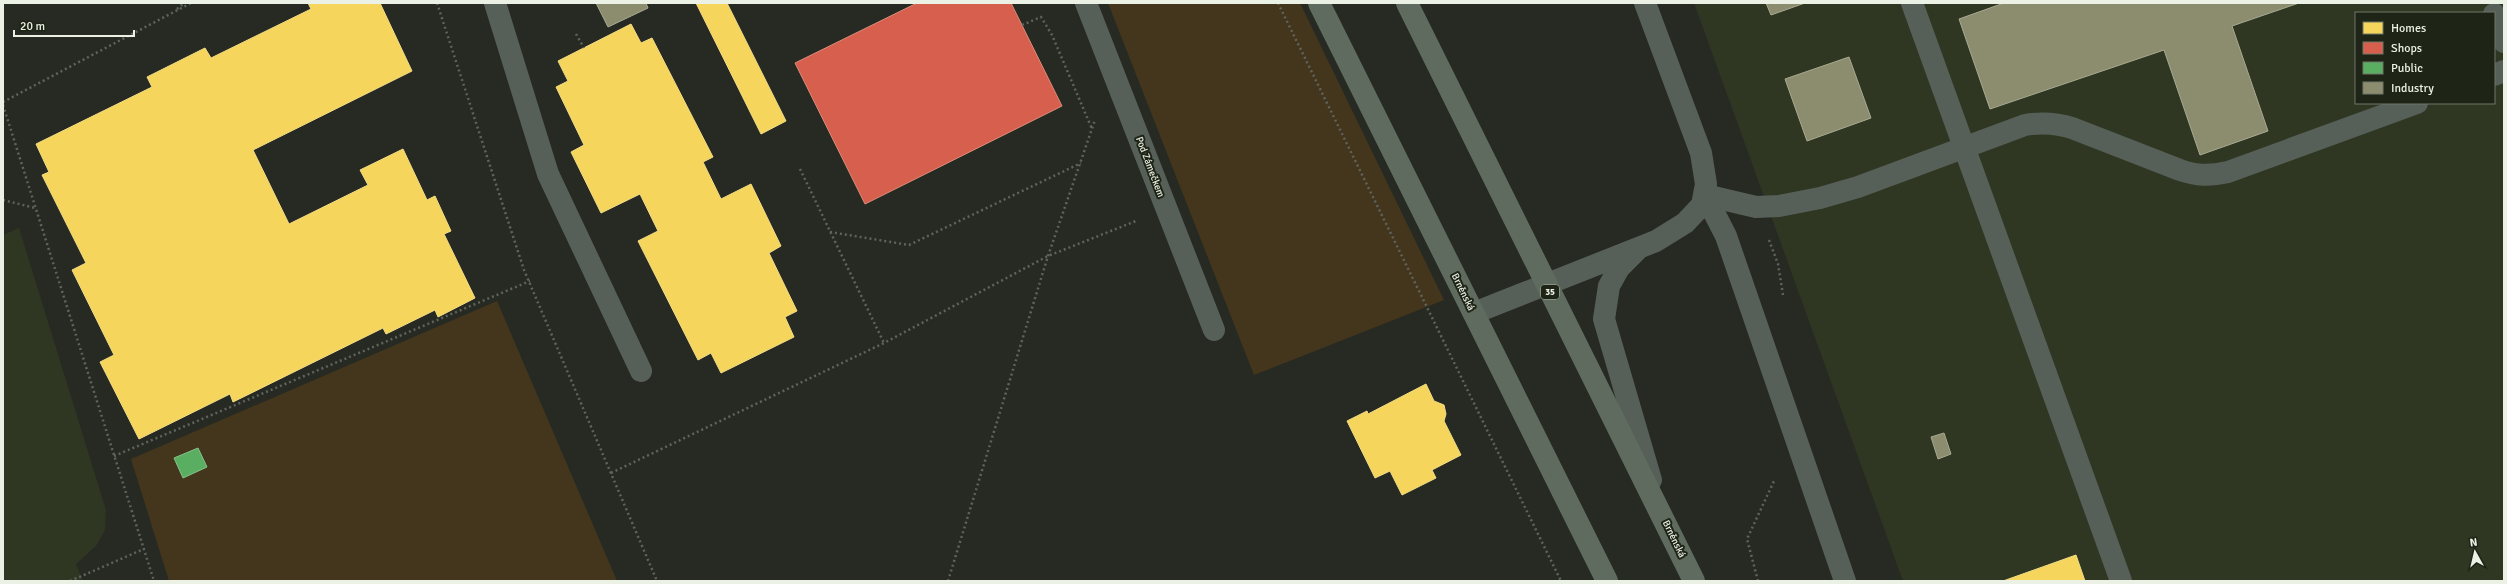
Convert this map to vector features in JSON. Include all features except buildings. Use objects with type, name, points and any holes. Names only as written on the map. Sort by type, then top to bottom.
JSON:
[{"type":"main road","name":"Brněnská","points":[[1319,3],[1607,581]]},
{"type":"main road","name":"Brněnská","points":[[1407,3],[1694,581]]},
{"type":"street","points":[[495,3],[548,174],[641,371]]},
{"type":"street","name":"Pod Zámečkem","points":[[1086,3],[1214,330]]},
{"type":"street","points":[[1474,313],[1639,249],[1685,222],[1702,205],[1705,168],[1645,3]]},
{"type":"street","points":[[1912,3],[2121,581]]},
{"type":"street","points":[[2495,16],[2504,42]]},
{"type":"street","points":[[1704,195],[1756,207],[1779,206],[1846,191],[2025,125],[2055,123],[2072,128],[2180,170],[2196,175],[2211,176],[2228,172],[2414,104]]},
{"type":"street","points":[[1704,195],[1726,236],[1845,581]]},
{"type":"street","points":[[1639,249],[1620,268],[1609,286],[1604,319],[1660,510]]},
{"type":"path","points":[[174,12],[184,3]]},
{"type":"path","points":[[154,581],[3,103],[191,3]]},
{"type":"path","points":[[437,3],[530,281],[657,581]]},
{"type":"path","points":[[1278,3],[1561,581]]},
{"type":"path","points":[[1022,25],[1041,17],[1052,35],[1093,130]]},
{"type":"path","points":[[576,34],[584,48]]},
{"type":"path","points":[[948,581],[1048,256],[1093,130],[1096,115]]},
{"type":"path","points":[[830,232],[908,245],[1081,163]]},
{"type":"path","points":[[800,169],[884,343]]},
{"type":"path","points":[[3,200],[36,208]]},
{"type":"path","points":[[611,473],[884,343],[1048,256],[1166,208]]},
{"type":"path","points":[[114,456],[530,281]]},
{"type":"path","points":[[70,581],[144,549]]},
{"type":"shaded area","points":[[1108,3],[1300,3],[1444,300],[1254,375]]},
{"type":"shaded area","points":[[1694,3],[2504,3],[2504,581],[1903,581]]},
{"type":"shaded area","points":[[19,228],[106,510],[105,530],[96,546],[76,564],[83,581],[3,581],[3,235]]},
{"type":"shaded area","points":[[497,301],[617,581],[169,581],[131,459]]}]
